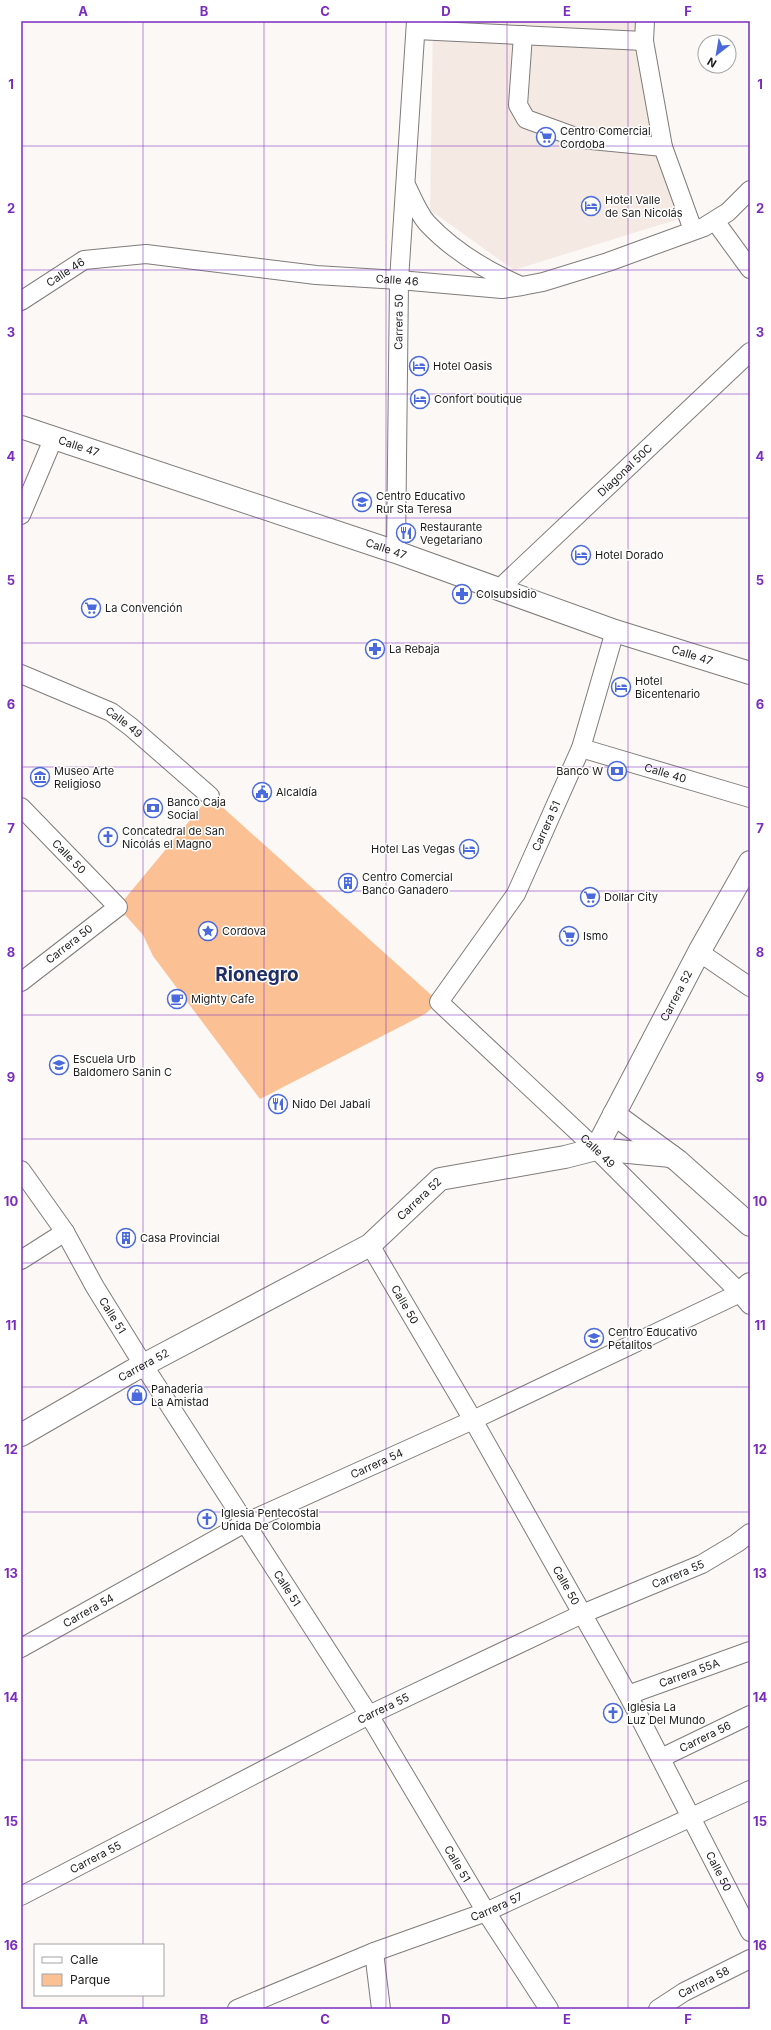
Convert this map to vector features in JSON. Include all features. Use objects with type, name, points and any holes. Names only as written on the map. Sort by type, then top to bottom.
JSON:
[{"type":"street","points":[[645,21],[644,41],[663,147],[694,230]]},
{"type":"street","points":[[416,26],[524,35],[644,41]]},
{"type":"street","name":"Carrera 50","points":[[396,552],[399,280],[416,26]]},
{"type":"street","points":[[524,35],[518,105],[526,118],[581,139],[663,147]]},
{"type":"street","points":[[406,185],[426,222],[443,237],[491,273],[522,286]]},
{"type":"street","name":"Calle 46","points":[[21,301],[84,260],[146,254],[316,275],[399,280],[502,289],[522,286],[543,282],[608,262],[694,230],[715,221],[728,212],[750,190]]},
{"type":"street","points":[[715,221],[750,269]]},
{"type":"street","name":"Diagonal 50C","points":[[499,589],[750,352]]},
{"type":"street","name":"Calle 47","points":[[21,427],[396,552],[615,631],[750,673]]},
{"type":"street","points":[[21,515],[54,437]]},
{"type":"street","name":"Carrera 51","points":[[439,1002],[516,894],[581,748],[615,631]]},
{"type":"street","name":"Calle 49","points":[[21,674],[110,712],[131,727],[210,796]]},
{"type":"street","name":"Calle 40","points":[[581,748],[750,798]]},
{"type":"street","name":"Calle 50","points":[[24,816],[118,906]]},
{"type":"street","name":"Carrera 52","points":[[21,1435],[144,1366],[370,1245],[440,1179],[565,1157],[596,1149],[699,952],[750,862]]},
{"type":"street","name":"Carrera 50","points":[[21,982],[118,906]]},
{"type":"street","points":[[699,952],[750,987]]},
{"type":"street","name":"Calle 49","points":[[439,1002],[747,1293]]},
{"type":"street","points":[[614,1114],[671,1156],[748,1221]]},
{"type":"street","points":[[596,1149],[671,1156]]},
{"type":"street","name":"Calle 51","points":[[21,1170],[65,1232],[95,1287],[144,1366],[369,1715],[486,1912],[550,2009]]},
{"type":"street","points":[[21,1260],[65,1232]]},
{"type":"street","name":"Calle 50","points":[[370,1245],[473,1420],[628,1695],[750,1932]]},
{"type":"street","name":"Carrera 54","points":[[21,1648],[245,1523],[473,1420],[747,1293]]},
{"type":"street","name":"Carrera 55","points":[[21,1896],[369,1715],[582,1614],[702,1564],[737,1543],[750,1533]]},
{"type":"street","name":"Carrera 55A","points":[[628,1695],[750,1651]]},
{"type":"street","name":"Carrera 56","points":[[661,1758],[750,1715]]},
{"type":"street","name":"Carrera 57","points":[[237,2009],[374,1952],[486,1912],[750,1790]]},
{"type":"street","points":[[374,1952],[381,2009]]},
{"type":"street","name":"Carrera 58","points":[[658,2009],[684,1992],[750,1959]]},
{"type":"shaded area","name":"Centro Comercial Cordoba","points":[[433,21],[647,21],[682,218],[514,270],[430,210]]},
{"type":"green space","points":[[210,796],[439,1002],[425,1014],[260,1099],[153,956],[143,935],[118,907]]},
{"type":"place","name":"Centro Comercial Cordoba","points":[[546,137]]},
{"type":"place","name":"Hotel Valle de San Nicolás","points":[[591,206]]},
{"type":"place","name":"Hotel Oasis","points":[[419,366]]},
{"type":"place","name":"Confort boutique","points":[[420,399]]},
{"type":"place","name":"Centro Educativo Rur Sta Teresa","points":[[362,502]]},
{"type":"place","name":"Restaurante Vegetariano","points":[[406,533]]},
{"type":"place","name":"Hotel Dorado","points":[[581,555]]},
{"type":"place","name":"Colsubsidio","points":[[462,594]]},
{"type":"place","name":"La Convención","points":[[91,608]]},
{"type":"place","name":"La Rebaja","points":[[375,649]]},
{"type":"place","name":"Hotel Bicentenario","points":[[621,687]]},
{"type":"place","name":"Banco W","points":[[617,771]]},
{"type":"place","name":"Museo Arte Religioso","points":[[40,777]]},
{"type":"place","name":"Alcaldía","points":[[262,792]]},
{"type":"place","name":"Banco Caja Social","points":[[153,808]]},
{"type":"place","name":"Concatedral de San Nicolás el Magno","points":[[108,837]]},
{"type":"place","name":"Hotel Las Vegas","points":[[469,849]]},
{"type":"place","name":"Centro Comercial Banco Ganadero","points":[[348,883]]},
{"type":"place","name":"Dollar City","points":[[590,897]]},
{"type":"place","name":"Cordova","points":[[208,931]]},
{"type":"place","name":"Ismo","points":[[569,936]]},
{"type":"place","name":"Mighty Cafe","points":[[177,999]]},
{"type":"place","name":"Escuela Urb Baldomero Sanin C","points":[[59,1065]]},
{"type":"place","name":"Nido Del Jabali","points":[[278,1104]]},
{"type":"place","name":"Casa Provincial","points":[[126,1238]]},
{"type":"place","name":"Centro Educativo Petalitos","points":[[594,1338]]},
{"type":"place","name":"Panaderia La Amistad","points":[[137,1395]]},
{"type":"place","name":"Iglesia Pentecostal Unida De Colombia","points":[[207,1519]]},
{"type":"place","name":"Iglesia La Luz Del Mundo","points":[[613,1713]]},
{"type":"district","name":"Rionegro","points":[[257,974]]}]
